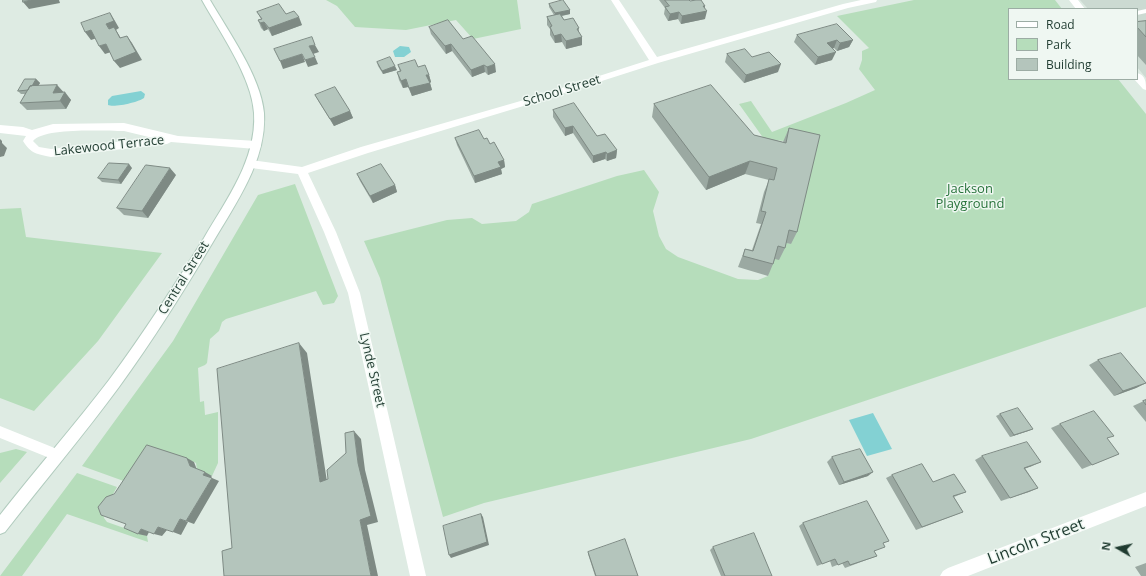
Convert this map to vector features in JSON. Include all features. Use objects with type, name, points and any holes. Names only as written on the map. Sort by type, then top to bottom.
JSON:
[{"type":"street","name":"Central Street","points":[[0,528],[100,402],[170,302],[251,164],[259,128],[259,110],[255,93],[206,0]]},
{"type":"street","points":[[615,0],[655,61]]},
{"type":"street","name":"School Street","points":[[251,164],[302,171],[365,150],[534,100],[655,61],[846,6],[873,0]]},
{"type":"street","points":[[1073,0],[1080,8]]},
{"type":"street","points":[[1138,77],[1146,87]]},
{"type":"street","name":"Lakewood Terrace","points":[[178,140],[124,127],[103,126],[53,128],[33,134],[28,141],[36,150],[51,153],[139,142],[178,140],[256,144]]},
{"type":"street","name":"Lakewood Terrace","points":[[0,128],[24,131],[33,134]]},
{"type":"street","points":[[139,142],[145,138],[144,133],[140,130]]},
{"type":"street","name":"Lynde Street","points":[[302,171],[339,254],[354,293],[418,576]]},
{"type":"street","name":"Lincoln Street","points":[[948,576],[1146,499]]},
{"type":"lane","points":[[0,432],[57,455]]},
{"type":"shaded area","points":[[1080,0],[1146,0],[1146,78],[1138,68],[1138,8],[1087,8]]},
{"type":"green space","points":[[326,0],[517,0],[521,29],[473,39],[456,20],[406,30],[355,27],[337,6]]},
{"type":"green space","name":"Jackson Playground","points":[[914,0],[1055,0],[1061,8],[1008,8],[1008,80],[1119,80],[1146,114],[1146,307],[751,439],[484,503],[443,517],[380,278],[364,241],[447,220],[472,218],[482,224],[516,221],[529,212],[532,204],[617,176],[644,170],[659,192],[653,211],[659,236],[666,249],[678,257],[738,279],[758,280],[768,276],[772,258],[783,242],[791,244],[784,141],[764,139],[739,104],[751,101],[772,132],[875,90],[859,69],[862,60],[862,51],[869,48],[837,16]]},
{"type":"green space","points":[[295,184],[338,296],[334,303],[323,305],[316,291],[226,319],[222,322],[219,331],[210,339],[207,363],[198,368],[200,402],[204,401],[205,415],[218,412],[218,463],[212,476],[197,470],[196,463],[192,461],[132,484],[82,466],[173,341],[258,195]]},
{"type":"green space","points":[[21,208],[26,237],[162,253],[98,341],[34,411],[0,398],[0,209]]},
{"type":"green space","points":[[16,449],[27,452],[0,483],[0,453]]},
{"type":"green space","points":[[77,473],[117,487],[103,512],[104,518],[107,522],[147,536],[148,542],[67,514],[22,576],[0,576]]},
{"type":"water","points":[[400,46],[409,47],[411,52],[404,57],[395,57],[393,51]]},
{"type":"water","points":[[141,91],[145,94],[144,98],[141,100],[121,105],[108,105],[108,100],[112,96]]},
{"type":"water","points":[[873,413],[892,449],[867,456],[849,420]]},
{"type":"building","points":[[563,0],[570,10],[555,13],[549,4]]},
{"type":"building","points":[[665,0],[701,0],[707,11],[682,16],[679,12],[670,14],[665,7],[669,6]]},
{"type":"building","points":[[279,4],[286,14],[294,11],[299,17],[269,28],[264,22],[260,23],[258,20],[262,19],[257,12]]},
{"type":"building","points":[[110,13],[114,21],[106,24],[109,29],[114,27],[120,38],[127,36],[136,52],[114,61],[106,44],[99,46],[91,30],[85,32],[81,23]]},
{"type":"building","points":[[560,14],[564,20],[573,18],[582,37],[566,41],[561,34],[554,36],[550,27],[552,26],[547,17]]},
{"type":"building","points":[[448,20],[463,39],[472,36],[495,64],[487,67],[484,65],[471,70],[451,44],[445,46],[429,27]]},
{"type":"building","points":[[1146,21],[1146,37],[1138,28],[1138,22]]},
{"type":"building","points":[[837,24],[853,40],[840,43],[837,40],[827,43],[836,52],[818,57],[797,35]]},
{"type":"building","points":[[312,37],[315,45],[309,46],[315,57],[305,60],[302,54],[280,61],[274,49]]},
{"type":"building","points":[[745,49],[752,57],[769,52],[781,64],[746,75],[727,54]]},
{"type":"building","points":[[390,57],[395,66],[382,71],[377,62]]},
{"type":"building","points":[[415,60],[418,67],[425,65],[429,75],[426,75],[430,83],[409,88],[406,79],[401,81],[397,72],[401,71],[398,65]]},
{"type":"building","points":[[25,79],[36,79],[28,90],[18,91]]},
{"type":"building","points":[[57,85],[53,93],[65,92],[60,101],[20,103],[30,86]]},
{"type":"building","points":[[711,85],[754,135],[786,143],[789,128],[820,135],[797,232],[789,230],[785,248],[778,246],[773,264],[743,256],[745,249],[753,251],[766,212],[761,211],[769,179],[774,180],[777,168],[750,161],[709,177],[654,104]]},
{"type":"building","points":[[335,87],[350,111],[330,119],[315,95]]},
{"type":"building","points":[[574,103],[597,136],[605,134],[617,150],[607,154],[606,152],[593,156],[573,126],[565,128],[553,110]]},
{"type":"building","points":[[479,130],[484,139],[487,138],[490,144],[494,142],[504,160],[498,162],[501,167],[474,176],[455,138]]},
{"type":"building","points":[[109,163],[129,164],[118,180],[98,178]]},
{"type":"building","points":[[381,164],[395,185],[370,196],[357,174]]},
{"type":"building","points":[[146,165],[170,168],[142,211],[117,208]]},
{"type":"building","points":[[299,343],[320,482],[328,479],[327,470],[346,453],[345,433],[354,431],[358,463],[371,516],[360,520],[371,576],[224,576],[222,551],[232,548],[217,369]]},
{"type":"building","points":[[1121,353],[1146,383],[1123,391],[1098,360]]},
{"type":"building","points":[[1018,408],[1033,429],[1014,435],[1000,414]]},
{"type":"building","points":[[1094,411],[1114,436],[1107,438],[1119,454],[1092,465],[1060,424]]},
{"type":"building","points":[[1027,442],[1041,462],[1024,468],[1038,488],[1010,498],[982,456]]},
{"type":"building","points":[[147,445],[187,458],[190,466],[205,472],[203,475],[212,478],[186,521],[180,519],[173,532],[158,527],[154,534],[141,529],[138,534],[124,528],[126,524],[101,515],[98,507],[106,497],[114,494]]},
{"type":"building","points":[[860,449],[873,472],[844,482],[832,457]]},
{"type":"building","points":[[922,464],[933,482],[954,474],[966,492],[953,496],[963,512],[922,527],[892,475]]},
{"type":"building","points":[[867,501],[889,541],[883,543],[885,547],[874,551],[877,556],[850,565],[848,561],[838,565],[835,559],[822,564],[803,523]]},
{"type":"building","points":[[481,514],[487,542],[449,555],[443,526]]},
{"type":"building","points":[[754,533],[772,576],[725,576],[713,547]]},
{"type":"building","points":[[625,539],[638,576],[596,576],[588,552]]}]
